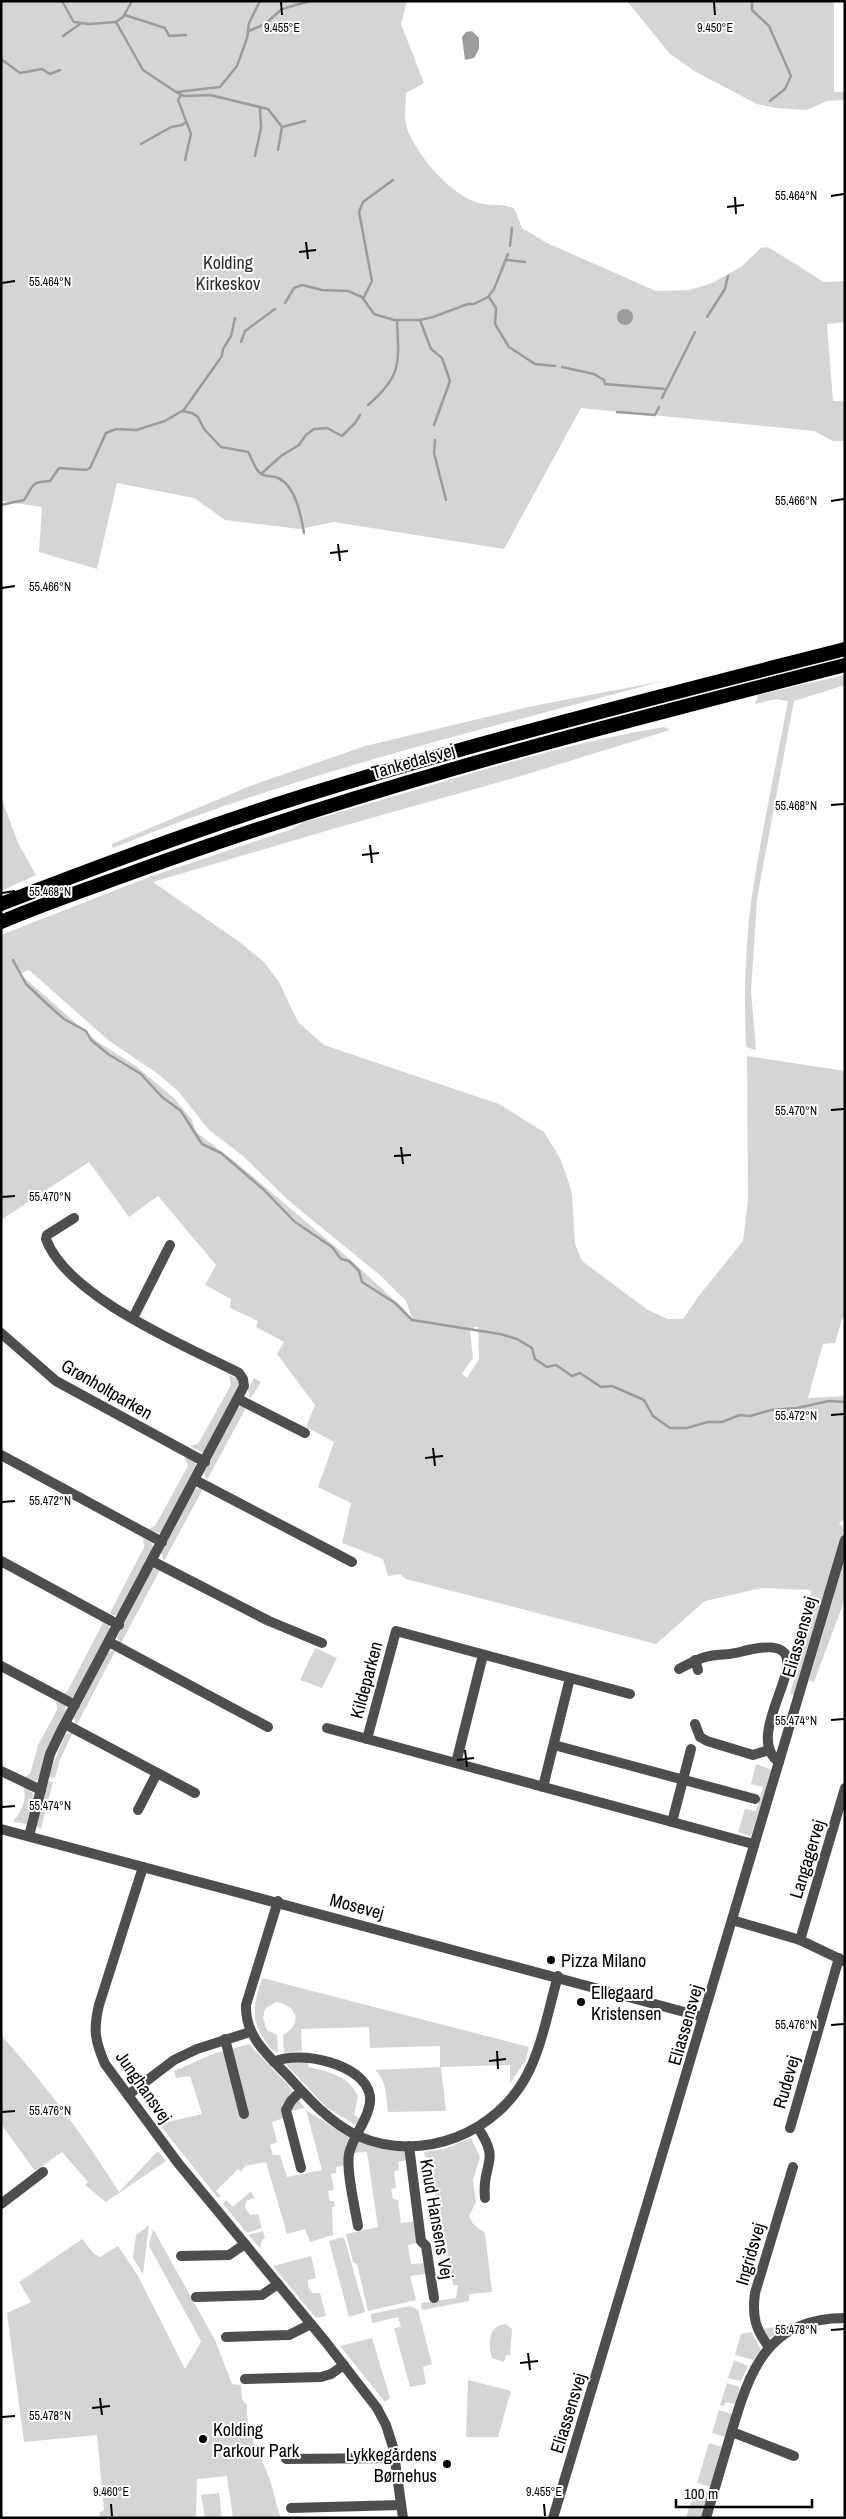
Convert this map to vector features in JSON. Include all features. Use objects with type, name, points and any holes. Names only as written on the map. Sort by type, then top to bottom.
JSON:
[{"type":"highway","name":"Tankedalsvej","points":[[1,904],[176,839],[304,796],[516,735],[845,649]]},
{"type":"highway","name":"Tankedalsvej","points":[[1,922],[236,835],[372,792],[516,751],[845,665]]},
{"type":"street","points":[[29,1836],[50,1754],[64,1724],[119,1625],[244,1386],[243,1379],[239,1373],[133,1318],[91,1292],[67,1271],[48,1245],[47,1235],[74,1218]]},
{"type":"street","points":[[133,1318],[170,1246]]},
{"type":"street","name":"Grønholtparken","points":[[1,1333],[56,1381],[205,1462]]},
{"type":"street","points":[[238,1399],[306,1433]]},
{"type":"street","points":[[1,1455],[162,1542]]},
{"type":"street","points":[[196,1480],[352,1562]]},
{"type":"street","name":"Eliassensvej","points":[[553,2518],[845,1540]]},
{"type":"street","points":[[1,1561],[119,1625]]},
{"type":"street","points":[[152,1561],[269,1621],[317,1637]]},
{"type":"street","name":"Kildeparken","points":[[367,1739],[396,1631],[630,1694]]},
{"type":"street","points":[[109,1642],[268,1727]]},
{"type":"street","points":[[679,1670],[760,1647],[773,1646],[786,1653],[788,1667],[773,1708],[769,1750],[779,1762]]},
{"type":"street","points":[[456,1763],[483,1655]]},
{"type":"street","points":[[1,1666],[75,1706]]},
{"type":"street","points":[[543,1787],[570,1678]]},
{"type":"street","points":[[64,1724],[195,1793]]},
{"type":"street","points":[[695,1724],[700,1737],[707,1741],[753,1755],[769,1750]]},
{"type":"street","name":"Kildeparken","points":[[326,1728],[753,1844]]},
{"type":"street","points":[[554,1745],[754,1799]]},
{"type":"street","points":[[672,1822],[690,1749]]},
{"type":"street","points":[[1,1771],[41,1790]]},
{"type":"street","points":[[138,1810],[157,1773]]},
{"type":"street","name":"Langagervej","points":[[800,1940],[845,1788]]},
{"type":"street","name":"Mosevej","points":[[1,1829],[558,1976],[704,2017]]},
{"type":"street","name":"Junghansvej","points":[[143,1866],[98,2005],[94,2028],[98,2048],[105,2064],[178,2162],[344,2365],[382,2416],[391,2438],[403,2518]]},
{"type":"street","name":"Knud Hansens Vej","points":[[278,1902],[246,2005],[246,2019],[250,2032],[301,2091],[334,2122],[357,2135],[389,2145],[409,2146],[442,2142],[478,2128],[509,2101],[529,2071],[558,1976]]},
{"type":"street","points":[[732,1920],[800,1940],[842,1960]]},
{"type":"street","name":"Rudevej","points":[[790,2128],[842,1960]]},
{"type":"street","points":[[128,2095],[174,2060],[250,2032]]},
{"type":"street","points":[[225,2040],[244,2114]]},
{"type":"street","points":[[274,2062],[282,2058],[324,2060],[348,2070],[359,2078],[370,2096],[349,2157],[358,2226]]},
{"type":"street","points":[[301,2091],[290,2101],[286,2110],[301,2168]]},
{"type":"street","points":[[478,2128],[489,2144],[491,2153],[490,2166],[484,2180],[485,2198]]},
{"type":"street","name":"Knud Hansens Vej","points":[[409,2146],[421,2241],[426,2246],[434,2298]]},
{"type":"street","name":"Ingridsvej","points":[[769,2347],[756,2328],[753,2319],[754,2299],[794,2167]]},
{"type":"street","points":[[1,2204],[43,2172]]},
{"type":"street","points":[[181,2256],[229,2255],[245,2244]]},
{"type":"street","points":[[196,2297],[262,2294],[278,2284]]},
{"type":"street","points":[[706,2518],[752,2372],[769,2347],[781,2337],[809,2322],[845,2318]]},
{"type":"street","points":[[226,2337],[289,2335],[311,2324]]},
{"type":"street","points":[[245,2378],[321,2377],[331,2374],[344,2365]]},
{"type":"street","points":[[732,2432],[794,2456]]},
{"type":"street","points":[[286,2459],[395,2458]]},
{"type":"street","points":[[290,2508],[401,2505]]},
{"type":"green space","name":"Kolding Kirkeskov","points":[[1,1],[407,1],[401,24],[424,83],[406,93],[406,126],[419,152],[427,163],[456,191],[481,203],[514,208],[522,228],[547,243],[656,291],[690,290],[712,283],[741,267],[761,248],[768,247],[824,282],[845,281],[845,322],[827,324],[833,401],[845,401],[845,441],[833,441],[814,431],[581,408],[504,549],[334,522],[300,529],[225,520],[194,498],[117,483],[97,569],[39,552],[42,507],[1,501]]},
{"type":"green space","points":[[627,1],[834,1],[834,92],[845,92],[845,100],[827,101],[807,110],[775,108],[757,104],[696,72],[670,54]]},
{"type":"green space","points":[[845,675],[845,685],[794,701],[757,899],[751,991],[756,1050],[746,1047],[746,952],[756,871],[788,701],[776,699],[755,704],[758,695]]},
{"type":"green space","points":[[663,681],[316,776],[180,822],[113,848],[112,844],[250,786],[365,746],[533,706]]},
{"type":"green space","points":[[664,727],[670,730],[521,776],[153,882],[241,943],[264,962],[279,982],[298,1022],[324,1045],[499,1104],[544,1132],[560,1158],[569,1183],[572,1194],[575,1244],[582,1261],[648,1310],[668,1319],[683,1319],[698,1297],[743,1241],[748,1200],[747,1056],[845,1071],[845,1319],[842,1319],[835,1343],[823,1344],[808,1398],[845,1396],[845,1519],[839,1523],[843,1528],[843,1533],[796,1696],[790,1694],[811,1613],[811,1590],[762,1588],[705,1601],[656,1644],[406,1579],[400,1574],[388,1576],[383,1559],[342,1543],[351,1503],[318,1487],[334,1442],[306,1427],[315,1405],[277,1354],[284,1342],[256,1327],[258,1321],[230,1308],[231,1299],[205,1285],[216,1265],[158,1196],[129,1217],[89,1162],[1,1220],[1,935],[149,877],[289,830],[304,822],[528,757]],"holes":[[[29,970],[108,1040],[158,1074],[178,1091],[209,1130],[243,1156],[289,1201],[381,1276],[406,1301],[413,1321],[402,1307],[345,1255],[238,1164],[196,1132],[192,1120],[175,1099],[136,1066],[95,1040],[20,974]],[[474,1327],[478,1327],[479,1359],[467,1378],[462,1374],[473,1358],[470,1332]]]},
{"type":"green space","points":[[1,797],[18,843],[36,875],[1,891]]},
{"type":"green space","points":[[229,1375],[238,1379],[239,1389],[205,1452],[201,1452],[190,1446],[198,1444],[231,1385]]},
{"type":"green space","points":[[254,1378],[261,1382],[250,1399],[248,1390]]},
{"type":"green space","points":[[247,1406],[207,1480],[204,1473],[238,1407]]},
{"type":"green space","points":[[187,1456],[194,1460],[197,1467],[162,1532],[158,1533],[148,1529],[155,1526],[188,1466],[185,1458]]},
{"type":"green space","points":[[204,1487],[164,1561],[161,1553],[195,1489]]},
{"type":"green space","points":[[143,1538],[151,1542],[154,1549],[118,1615],[112,1615],[110,1613],[144,1547]]},
{"type":"green space","points":[[845,1557],[845,1599],[814,1682],[809,1680]]},
{"type":"green space","points":[[161,1568],[120,1645],[117,1637],[152,1569]]},
{"type":"green space","points":[[104,1621],[108,1623],[110,1630],[75,1696],[68,1698],[62,1694],[67,1692]]},
{"type":"green space","points":[[315,1648],[337,1658],[322,1688],[300,1680]]},
{"type":"green space","points":[[116,1650],[76,1726],[74,1718],[108,1652]]},
{"type":"green space","points":[[56,1701],[65,1705],[66,1713],[39,1779],[35,1781],[25,1777],[30,1774],[38,1745],[57,1710]]},
{"type":"green space","points":[[73,1732],[59,1762],[55,1778],[48,1777],[65,1735]]},
{"type":"green space","points":[[756,1764],[772,1770],[751,1836],[738,1832],[745,1809],[756,1811],[763,1787],[751,1784]]},
{"type":"green space","points":[[47,1781],[53,1782],[41,1829],[36,1826]]},
{"type":"green space","points":[[23,1787],[30,1789],[34,1797],[27,1824],[13,1822],[23,1805],[25,1796]]},
{"type":"green space","points":[[262,1978],[529,2047],[526,2060],[510,2083],[510,2065],[441,2067],[446,2111],[388,2112],[384,2084],[375,2070],[440,2067],[440,2046],[370,2048],[369,2027],[301,2029],[302,2051],[284,2053],[283,2035],[293,2026],[295,2016],[289,2007],[276,2002],[265,2009],[263,2018],[267,2030],[277,2035],[278,2052],[272,2050],[260,2032],[255,2016],[256,1999]]},
{"type":"green space","points":[[1,2035],[63,2111],[119,2192],[158,2151],[166,2161],[106,2202],[85,2185],[88,2182],[62,2152],[35,2171],[1,2124]]},
{"type":"green space","points":[[249,2044],[288,2085],[305,2108],[283,2113],[284,2118],[272,2122],[277,2142],[270,2145],[273,2155],[280,2155],[287,2177],[322,2170],[306,2110],[351,2139],[346,2165],[336,2167],[336,2173],[331,2174],[334,2190],[328,2191],[330,2201],[334,2201],[335,2206],[332,2208],[333,2235],[310,2242],[305,2229],[287,2234],[266,2162],[245,2166],[241,2172],[238,2169],[216,2191],[221,2196],[218,2198],[159,2124],[202,2114],[190,2076],[176,2078],[174,2071],[213,2054]]},
{"type":"green space","points":[[307,2060],[309,2067],[338,2076],[350,2084],[358,2097],[354,2115],[360,2119],[357,2126],[326,2107],[283,2061]]},
{"type":"green space","points":[[471,2138],[480,2157],[473,2180],[476,2202],[469,2216],[473,2224],[485,2233],[492,2292],[469,2294],[469,2301],[422,2310],[421,2303],[456,2298],[458,2285],[453,2285],[445,2235],[441,2235],[430,2158],[425,2157],[424,2152],[444,2149]]},
{"type":"green space","points":[[357,2141],[407,2152],[407,2160],[398,2162],[399,2170],[394,2171],[396,2188],[391,2189],[393,2199],[398,2200],[401,2223],[417,2221],[420,2242],[408,2245],[411,2264],[424,2263],[426,2274],[410,2276],[416,2300],[368,2311],[357,2264],[353,2262],[346,2234],[378,2227],[367,2152],[352,2153]]},
{"type":"green space","points":[[251,2191],[254,2198],[246,2201],[245,2208],[250,2215],[258,2214],[262,2228],[247,2233],[223,2204],[226,2200],[233,2207]]},
{"type":"green space","points":[[149,2225],[143,2274],[133,2258],[136,2235]]},
{"type":"green space","points":[[153,2229],[215,2340],[232,2384],[241,2385],[242,2399],[247,2405],[248,2425],[270,2480],[281,2518],[233,2518],[227,2476],[197,2479],[196,2518],[100,2518],[99,2513],[104,2510],[97,2435],[24,2442],[7,2313],[31,2302],[19,2282],[82,2239],[94,2254],[100,2257],[118,2246],[137,2274],[185,2369],[201,2341],[149,2246]]},
{"type":"green space","points":[[263,2231],[265,2238],[262,2240],[260,2248],[248,2235]]},
{"type":"green space","points":[[342,2237],[345,2240],[365,2312],[349,2317],[329,2241]]},
{"type":"green space","points":[[311,2256],[316,2278],[308,2280],[308,2286],[312,2293],[320,2293],[326,2316],[316,2318],[273,2266]]},
{"type":"green space","points":[[410,2306],[418,2310],[432,2364],[423,2367],[426,2384],[410,2387],[394,2328],[401,2327],[398,2317],[372,2323],[371,2314]]},
{"type":"green space","points":[[506,2324],[512,2329],[510,2356],[506,2355],[504,2362],[492,2358],[490,2341],[496,2328]]},
{"type":"green space","points":[[792,2325],[768,2339],[759,2329]]},
{"type":"green space","points":[[751,2332],[761,2350],[753,2360],[735,2355],[741,2334]]},
{"type":"green space","points":[[372,2338],[390,2398],[385,2402],[340,2346]]},
{"type":"green space","points":[[734,2360],[748,2366],[741,2381],[728,2378]]},
{"type":"green space","points":[[468,2380],[511,2391],[498,2437],[466,2437]]},
{"type":"green space","points":[[727,2383],[740,2387],[735,2404],[726,2402],[724,2406],[720,2405]]},
{"type":"green space","points":[[719,2410],[732,2414],[725,2437],[712,2433]]},
{"type":"green space","points":[[709,2443],[722,2447],[711,2487],[697,2483]]},
{"type":"green space","points":[[695,2488],[709,2492],[701,2518],[686,2518]]},
{"type":"green space","points":[[219,2493],[222,2518],[205,2518],[201,2495]]},
{"type":"shaded area","points":[[472,31],[479,38],[479,49],[474,58],[465,60],[462,37],[466,32]]},
{"type":"shaded area","points":[[625,309],[633,317],[625,325],[617,317]]},
{"type":"waterway","points":[[62,1],[71,17]]},
{"type":"waterway","points":[[116,22],[123,17],[132,1]]},
{"type":"waterway","points":[[177,92],[220,87],[237,66],[247,38],[249,23],[260,1]]},
{"type":"waterway","points":[[249,31],[265,24],[282,9],[310,1]]},
{"type":"waterway","points":[[752,1],[752,10],[769,26],[791,76],[785,89],[770,101]]},
{"type":"waterway","points":[[125,15],[165,28],[169,36],[186,35]]},
{"type":"waterway","points":[[72,19],[74,22],[89,24],[116,22],[143,70],[184,96],[210,95],[268,109],[282,127],[278,150]]},
{"type":"waterway","points":[[63,36],[80,24]]},
{"type":"waterway","points":[[1,59],[20,73],[42,69],[50,74],[60,70]]},
{"type":"waterway","points":[[181,95],[178,100],[191,134],[185,160]]},
{"type":"waterway","points":[[255,156],[261,128],[260,108]]},
{"type":"waterway","points":[[282,127],[305,121]]},
{"type":"waterway","points":[[141,144],[171,127],[182,125],[186,122]]},
{"type":"waterway","points":[[363,299],[372,281],[359,212],[363,202],[393,180]]},
{"type":"waterway","points":[[510,246],[512,228]]},
{"type":"waterway","points":[[285,303],[294,288],[302,285],[322,290],[348,291],[362,297],[374,314],[394,320],[420,320],[468,304],[474,304],[488,297],[494,289],[508,254]]},
{"type":"waterway","points":[[507,260],[525,262]]},
{"type":"waterway","points":[[707,317],[725,289],[728,276]]},
{"type":"waterway","points":[[489,297],[496,308],[495,324],[509,347],[535,364],[555,366]]},
{"type":"waterway","points":[[241,342],[245,331],[275,309]]},
{"type":"waterway","points":[[183,411],[222,356],[223,349],[231,336],[235,318]]},
{"type":"waterway","points":[[420,320],[431,349],[442,358],[450,381],[434,425]]},
{"type":"waterway","points":[[368,405],[379,395],[393,377],[398,358],[397,321]]},
{"type":"waterway","points":[[662,398],[695,332]]},
{"type":"waterway","points":[[562,367],[594,374],[604,380],[605,384],[665,389]]},
{"type":"waterway","points":[[617,412],[655,415],[659,407]]},
{"type":"waterway","points":[[1,505],[24,500],[33,485],[39,482],[50,481],[59,468],[86,470],[90,468],[106,433],[116,429],[136,430],[165,421],[182,411],[192,413],[198,417],[204,429],[221,447],[248,452],[261,474],[276,477],[284,482],[297,502],[304,533]]},
{"type":"waterway","points":[[261,474],[281,456],[299,445],[306,435],[314,429],[327,428],[342,436],[360,415]]},
{"type":"waterway","points":[[435,440],[434,453],[446,500]]},
{"type":"waterway","points":[[13,960],[26,984],[46,1003],[64,1019],[86,1031],[91,1040],[108,1054],[141,1074],[162,1097],[181,1111],[202,1144],[221,1153],[263,1189],[295,1222],[332,1247],[341,1259],[349,1261],[359,1271],[362,1282],[395,1303],[412,1320],[500,1334],[517,1339],[532,1348],[535,1359],[547,1367],[556,1365],[572,1376],[580,1373],[601,1387],[612,1386],[644,1400],[653,1416],[670,1428],[687,1428],[708,1422],[722,1422],[740,1415],[750,1416],[771,1410],[797,1408],[829,1401],[845,1402]]},
{"type":"place","name":"Pizza Milano","points":[[551,1960]]},
{"type":"place","name":"Ellegaard Kristensen","points":[[581,2002]]},
{"type":"place","name":"Kolding Parkour Park","points":[[203,2439]]},
{"type":"place","name":"Lykkegårdens Børnehus","points":[[447,2464]]}]
